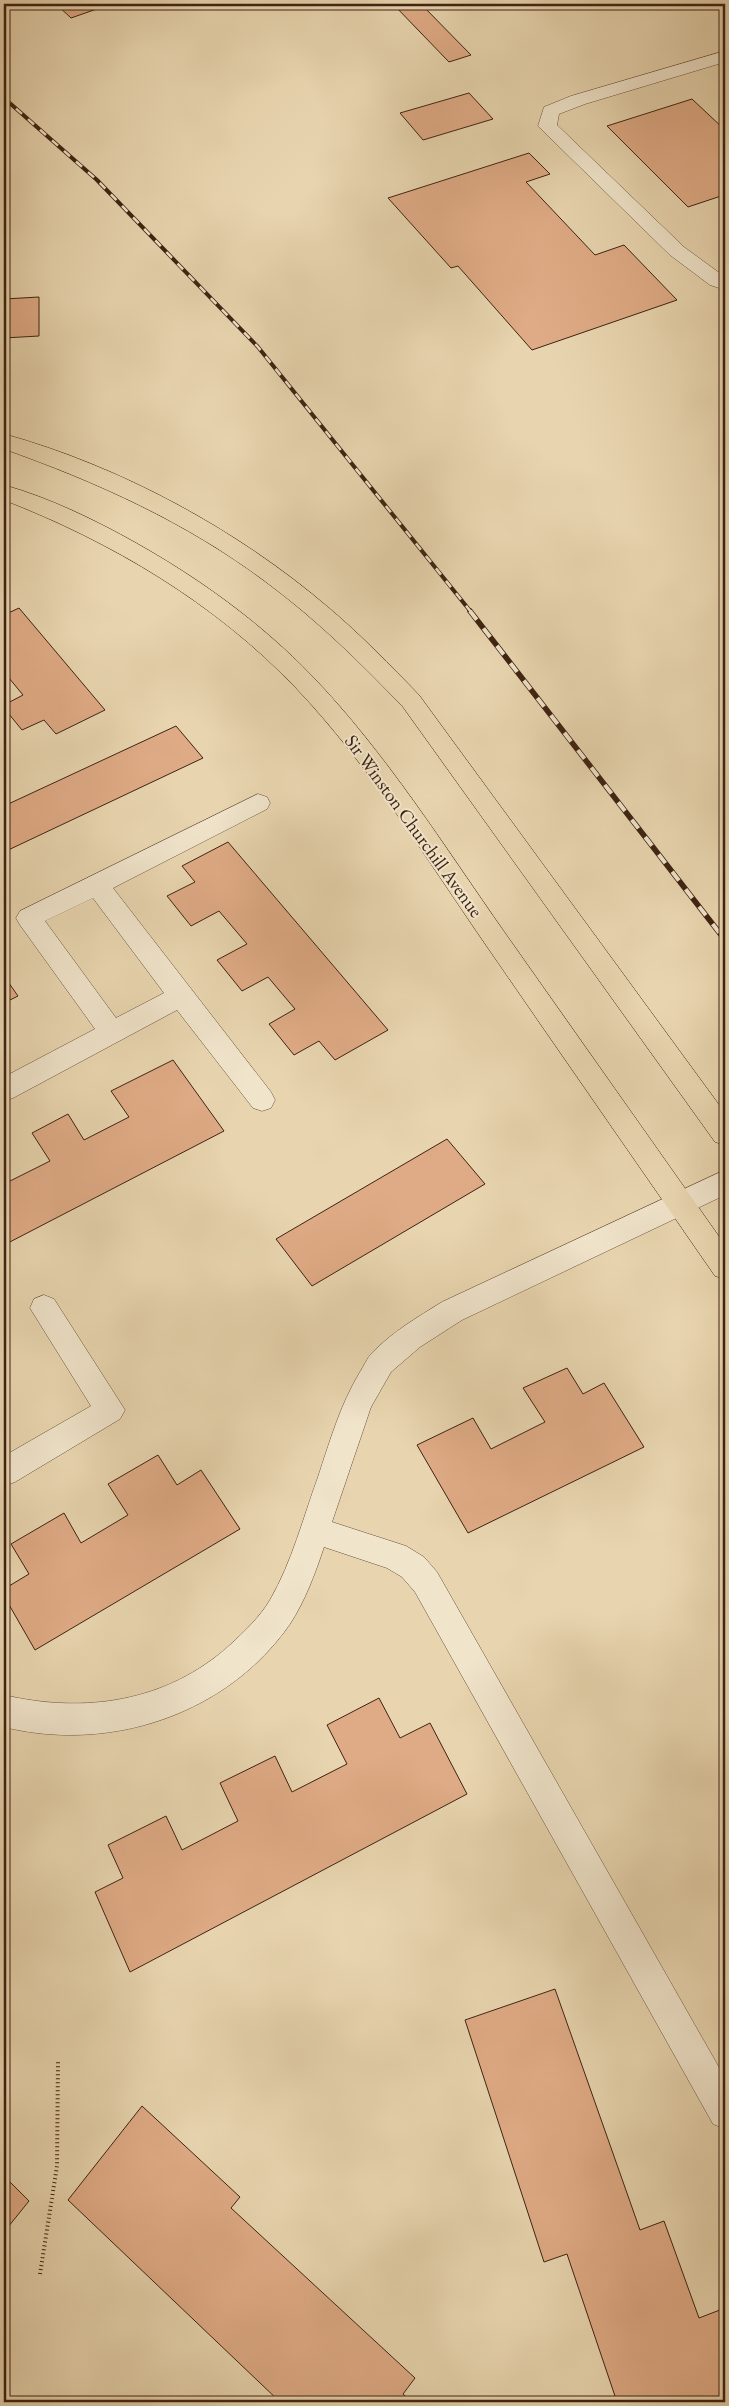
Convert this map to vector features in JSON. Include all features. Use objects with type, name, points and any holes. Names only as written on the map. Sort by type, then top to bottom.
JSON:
[{"type":"main road","points":[[4,441],[101,476],[150,498],[214,534],[293,589],[349,638],[411,701],[725,1134]]},
{"type":"main road","name":"Sir Winston Churchill Avenue","points":[[4,492],[70,519],[112,540],[171,574],[233,618],[277,656],[319,699],[381,776],[725,1268]]},
{"type":"lane","points":[[725,56],[578,100],[551,111],[547,126],[677,252],[717,281],[725,284]]},
{"type":"lane","points":[[112,1033],[29,918],[258,803]]},
{"type":"lane","points":[[97,885],[262,1100]]},
{"type":"lane","points":[[4,1090],[182,996]]},
{"type":"lane","points":[[4,1711],[45,1719],[124,1716],[168,1703],[205,1685],[236,1662],[270,1628],[292,1593],[358,1402],[381,1363],[410,1338],[452,1311],[725,1182]]},
{"type":"lane","points":[[4,1472],[110,1410],[44,1308]]},
{"type":"lane","points":[[314,1530],[395,1556],[413,1567],[426,1582],[725,2112]]},
{"type":"path","points":[[40,2274],[57,2166],[58,2061]]},
{"type":"building","points":[[56,4],[111,4],[71,18]]},
{"type":"building","points":[[393,4],[421,4],[471,55],[449,62]]},
{"type":"building","points":[[469,93],[493,119],[423,140],[400,113]]},
{"type":"building","points":[[692,99],[725,130],[725,197],[724,195],[688,207],[607,126]]},
{"type":"building","points":[[529,153],[550,174],[526,182],[595,255],[624,245],[677,300],[532,350],[458,266],[451,268],[388,198]]},
{"type":"building","points":[[39,297],[39,336],[4,338],[4,299]]},
{"type":"building","points":[[19,608],[105,710],[56,734],[44,720],[22,730],[4,708],[4,705],[23,695],[4,672],[4,615]]},
{"type":"building","points":[[176,726],[203,758],[4,852],[4,806]]},
{"type":"building","points":[[228,842],[388,1030],[335,1060],[319,1041],[294,1055],[269,1024],[295,1009],[268,977],[242,991],[217,960],[247,944],[219,911],[191,926],[167,896],[195,882],[182,866]]},
{"type":"building","points":[[4,976],[18,996],[4,1003]]},
{"type":"building","points":[[173,1060],[224,1131],[4,1245],[4,1184],[50,1161],[32,1133],[68,1114],[84,1140],[129,1117],[111,1091]]},
{"type":"building","points":[[447,1139],[485,1184],[312,1286],[276,1239]]},
{"type":"building","points":[[567,1368],[583,1394],[604,1383],[644,1447],[468,1533],[417,1445],[473,1418],[491,1449],[545,1422],[523,1388]]},
{"type":"building","points":[[158,1455],[177,1485],[201,1470],[240,1529],[35,1650],[4,1596],[4,1589],[29,1574],[11,1544],[64,1513],[81,1543],[128,1515],[108,1484]]},
{"type":"building","points":[[379,1698],[400,1738],[430,1723],[467,1794],[130,1972],[95,1892],[123,1878],[108,1845],[166,1816],[182,1850],[238,1821],[220,1783],[275,1756],[292,1792],[347,1764],[327,1725]]},
{"type":"building","points":[[555,1989],[640,2230],[664,2221],[699,2318],[725,2308],[725,2402],[617,2402],[567,2254],[544,2262],[465,2020]]},
{"type":"building","points":[[142,2106],[240,2197],[231,2208],[415,2378],[403,2394],[412,2402],[280,2402],[68,2200]]},
{"type":"building","points":[[4,2176],[29,2201],[4,2232]]},
{"type":"railway","points":[[4,98],[97,180],[258,347],[471,612]]},
{"type":"railway","points":[[470,611],[725,940]]}]
